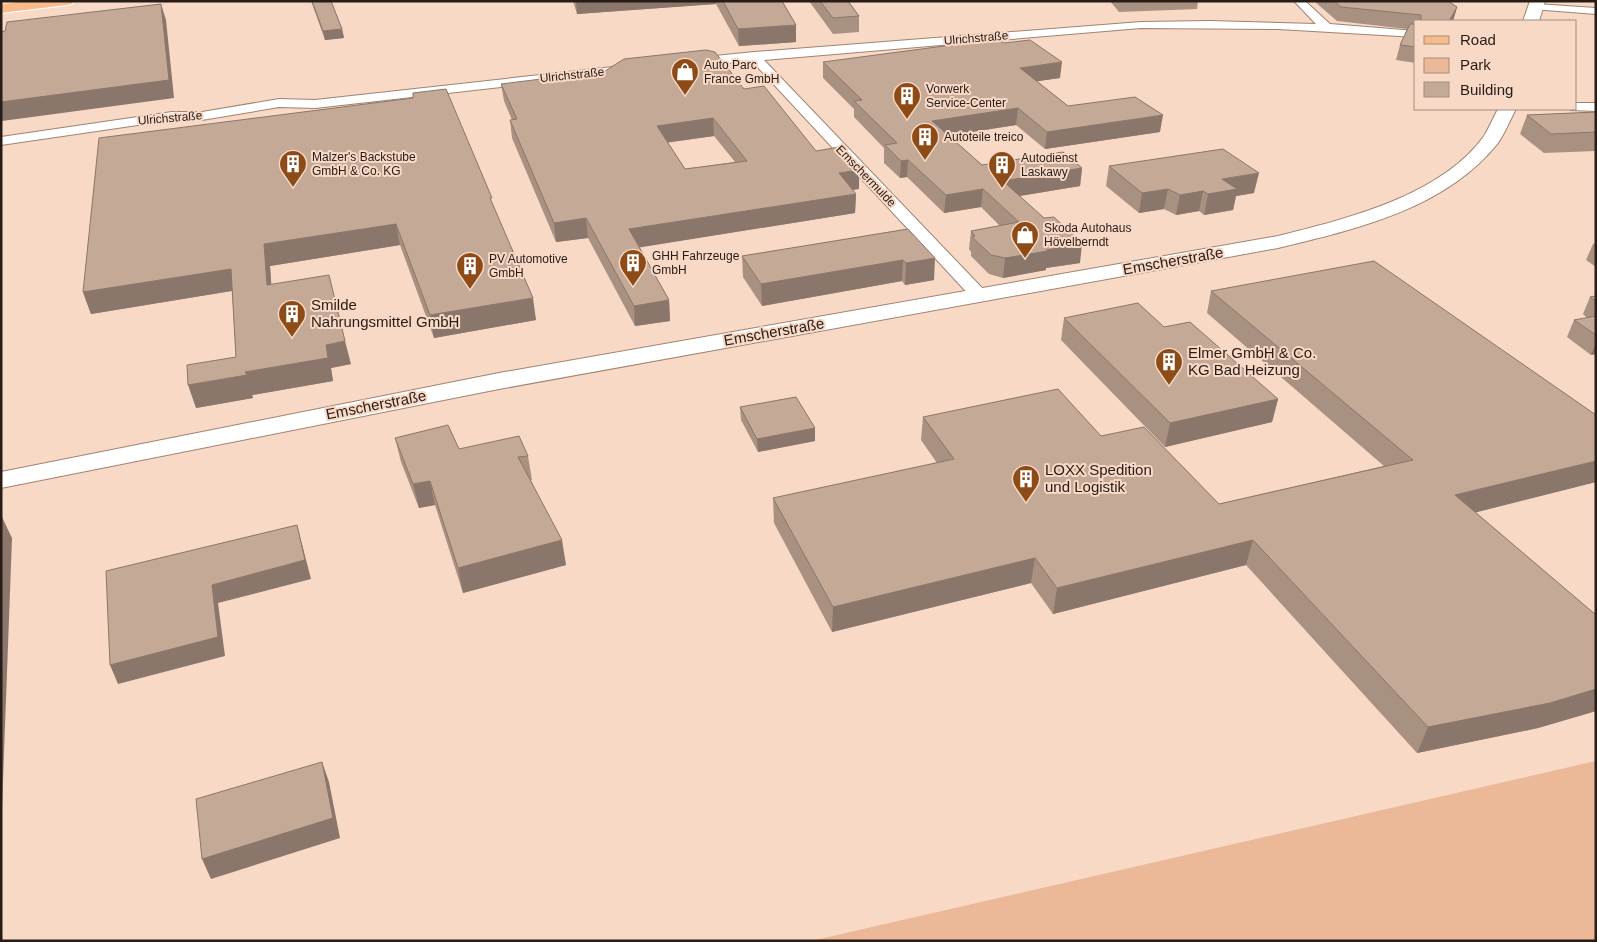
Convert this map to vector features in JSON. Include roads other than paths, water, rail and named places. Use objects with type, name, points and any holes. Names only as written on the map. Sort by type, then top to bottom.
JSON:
[{"type":"main road","points":[[1,9],[67,1]]},
{"type":"street","points":[[1298,1],[1326,27]]},
{"type":"street","points":[[1531,20],[1537,4],[1596,12]]},
{"type":"street","name":"Ulrichstraße","points":[[687,63],[1141,25],[1202,23],[1326,27],[1414,34]]},
{"type":"street","name":"Emschermulde","points":[[754,56],[980,295]]},
{"type":"street","name":"Ulrichstraße","points":[[1,141],[172,116],[202,116],[279,104],[315,104],[639,68]]},
{"type":"street","points":[[1577,107],[1596,107]]},
{"type":"street","name":"Emscherstraße","points":[[1,480],[490,383],[1278,242],[1369,218],[1424,194],[1460,170],[1496,132],[1507,110]]},
{"type":"place","name":"Auto Parc France GmbH","points":[[685,96]]},
{"type":"place","name":"Vorwerk Service-Center","points":[[907,120]]},
{"type":"place","name":"Autoteile treico","points":[[925,161]]},
{"type":"place","name":"Malzer's Backstube GmbH & Co. KG","points":[[293,188]]},
{"type":"place","name":"Autodienst Laskawy","points":[[1002,189]]},
{"type":"place","name":"Skoda Autohaus Hövelberndt","points":[[1025,259]]},
{"type":"place","name":"GHH Fahrzeuge GmbH","points":[[633,287]]},
{"type":"place","name":"PV Automotive GmbH","points":[[470,290]]},
{"type":"place","name":"Smilde Nahrungsmittel GmbH","points":[[292,338]]},
{"type":"place","name":"Elmer GmbH & Co. KG Bad Heizung","points":[[1169,386]]},
{"type":"place","name":"LOXX Spedition und Logistik","points":[[1026,503]]}]
